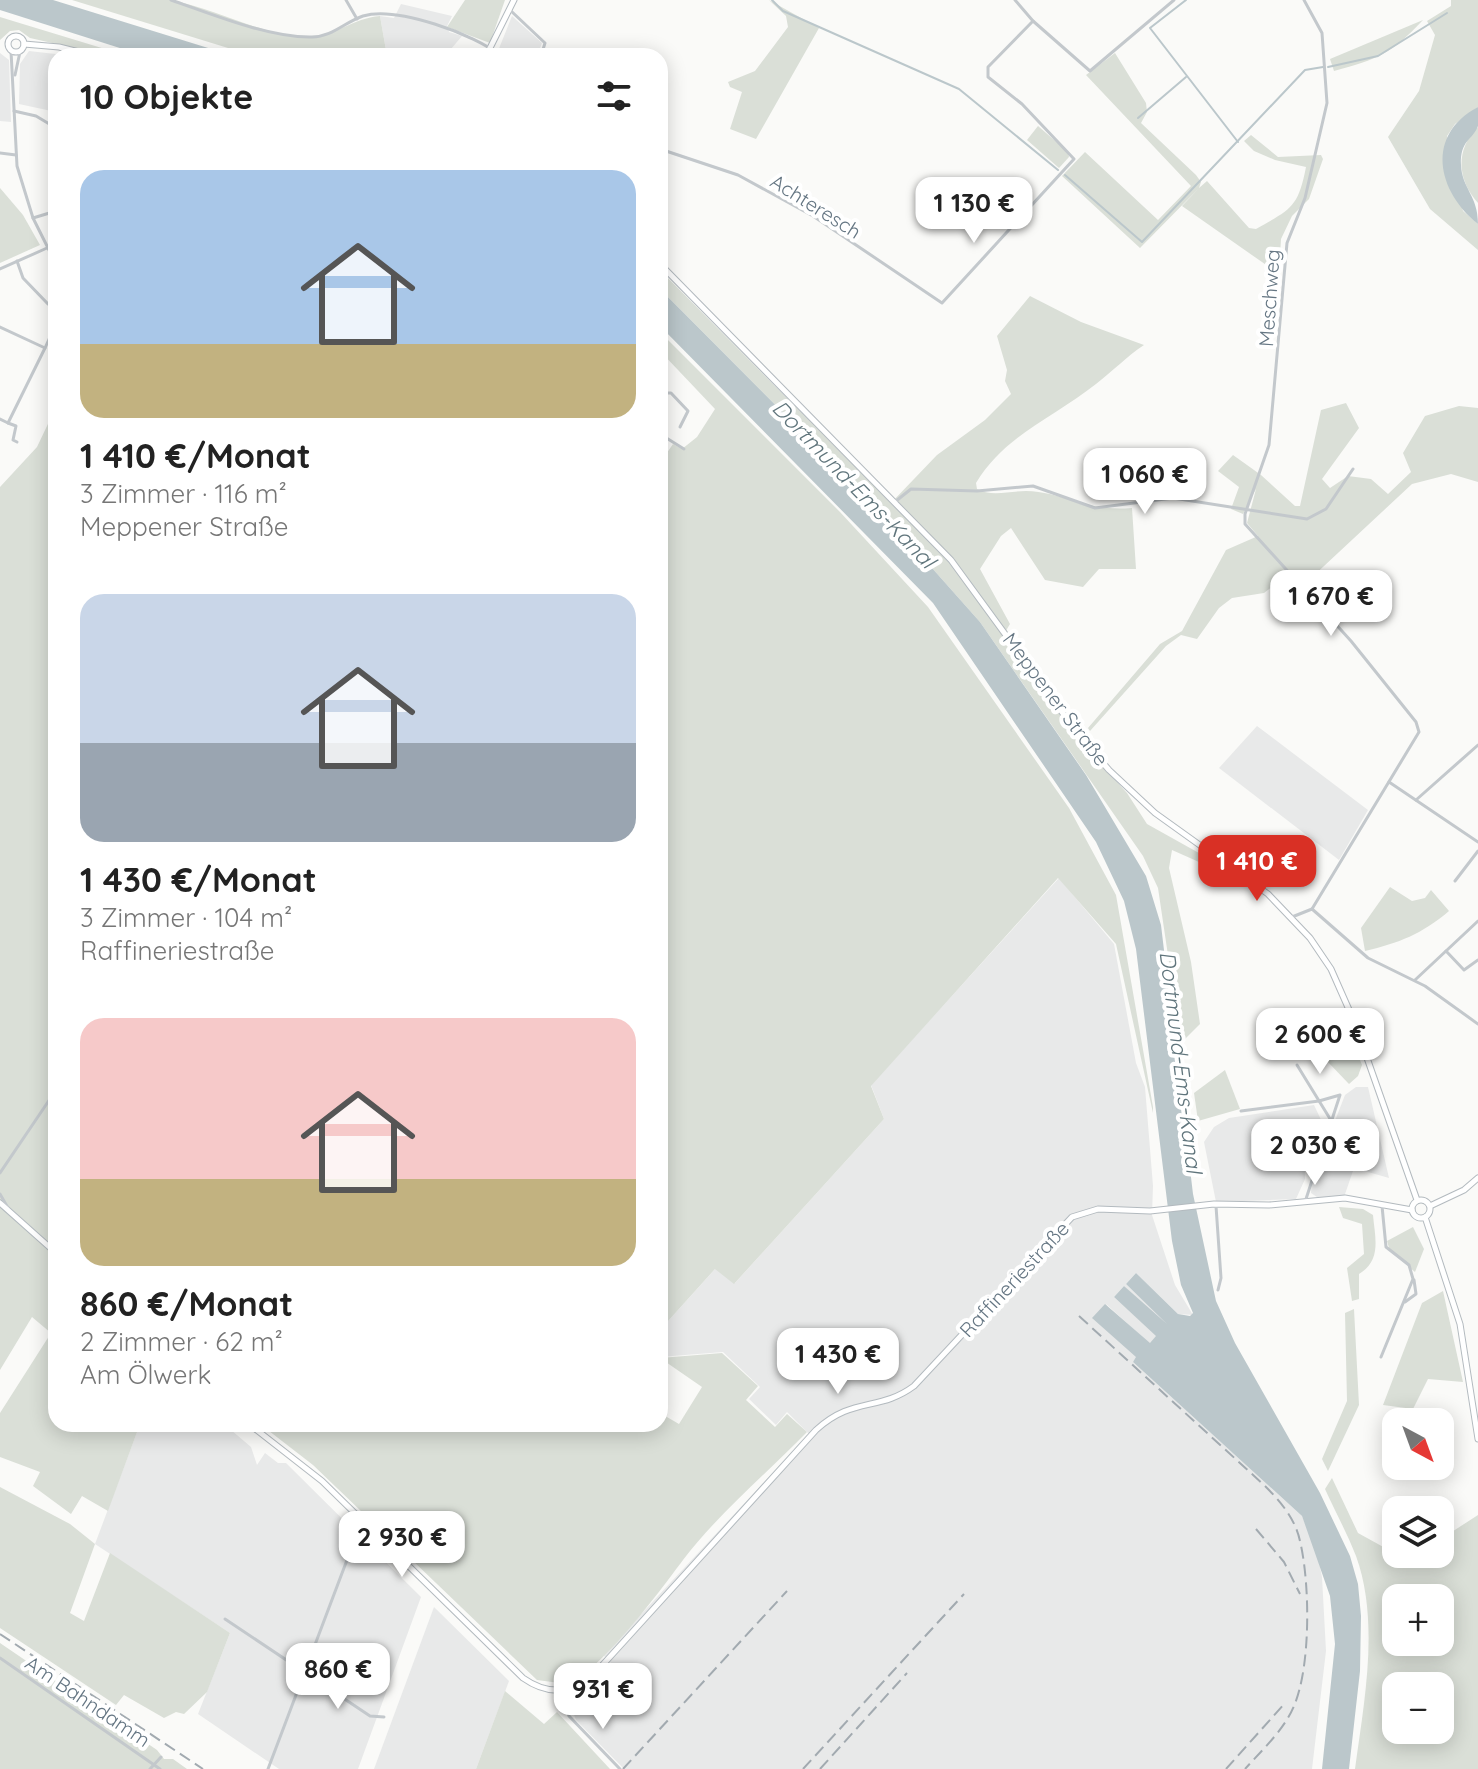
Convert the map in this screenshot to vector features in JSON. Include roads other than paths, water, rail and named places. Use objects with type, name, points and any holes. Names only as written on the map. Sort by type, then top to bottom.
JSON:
[{"type":"main road","points":[[492,48],[514,0]]},
{"type":"main road","points":[[24,44],[20,52],[11,51],[4,45],[16,36],[24,44],[63,48]]},
{"type":"main road","name":"Meppener Straße","points":[[668,272],[896,501],[978,593],[1078,734],[1109,770],[1155,813],[1255,883],[1292,917],[1321,953],[1339,986],[1417,1200]]},
{"type":"main road","points":[[1478,1178],[1453,1197],[1430,1206],[1425,1217],[1460,1324],[1478,1439]]},
{"type":"main road","name":"Raffineriestraße","points":[[564,1691],[585,1682],[598,1670],[816,1430],[846,1408],[896,1399],[914,1386],[1064,1223],[1098,1209],[1161,1210],[1216,1204],[1345,1198],[1412,1210]]},
{"type":"main road","points":[[1425,1217],[1418,1218],[1412,1210],[1417,1200],[1424,1200],[1430,1206]]},
{"type":"main road","points":[[0,1203],[48,1246]]},
{"type":"main road","points":[[259,1432],[308,1469],[523,1678],[543,1689],[564,1691]]},
{"type":"street","points":[[171,0],[242,23],[304,37],[326,35],[357,19],[380,15],[417,21],[479,40],[491,48]]},
{"type":"street","points":[[346,0],[357,19]]},
{"type":"street","points":[[1015,0],[1033,21],[1090,71],[1174,0]]},
{"type":"street","name":"Meschweg","points":[[1247,509],[1269,445],[1287,243],[1305,198],[1327,103],[1322,33],[1304,0]]},
{"type":"street","points":[[510,10],[545,43],[543,48]]},
{"type":"street","name":"Achteresch","points":[[668,152],[738,175],[801,209],[942,303],[1074,159],[1022,104],[988,77],[988,67],[1033,21]]},
{"type":"street","points":[[0,269],[47,248],[33,218],[16,155],[11,51]]},
{"type":"street","points":[[14,78],[20,52]]},
{"type":"street","points":[[14,111],[36,116],[48,123]]},
{"type":"street","points":[[0,153],[16,155]]},
{"type":"street","points":[[33,218],[48,213]]},
{"type":"street","points":[[17,261],[23,278],[48,304]]},
{"type":"street","points":[[0,327],[45,348]]},
{"type":"street","points":[[8,423],[48,341]]},
{"type":"street","points":[[668,393],[688,411],[680,427]]},
{"type":"street","points":[[0,419],[16,426],[13,440],[17,442]]},
{"type":"street","points":[[668,439],[684,449]]},
{"type":"street","points":[[896,501],[911,489],[977,491],[1033,486],[1095,508],[1173,498],[1295,518],[1318,516],[1353,469]]},
{"type":"street","points":[[1247,509],[1245,519],[1248,529],[1280,559],[1351,641],[1418,727],[1417,738],[1312,909],[1292,917]]},
{"type":"street","points":[[1416,800],[1478,745]]},
{"type":"street","points":[[1389,782],[1478,842]]},
{"type":"street","points":[[1455,881],[1458,872],[1478,851]]},
{"type":"street","points":[[1312,909],[1368,958],[1415,980],[1478,1024]]},
{"type":"street","points":[[1415,980],[1478,921]]},
{"type":"street","points":[[1446,951],[1464,970],[1478,960]]},
{"type":"street","points":[[1297,1065],[1332,1122]]},
{"type":"street","points":[[1241,1111],[1319,1101],[1340,1095],[1305,1202]]},
{"type":"street","points":[[0,1173],[48,1102]]},
{"type":"street","points":[[0,1194],[13,1215]]},
{"type":"street","points":[[1216,1204],[1221,1278],[1218,1290]]},
{"type":"street","points":[[1382,1206],[1386,1247],[1409,1265],[1413,1279],[1416,1294],[1405,1302]]},
{"type":"street","points":[[1381,1357],[1413,1279]]},
{"type":"street","points":[[268,1769],[347,1560],[373,1531]]},
{"type":"street","points":[[225,1619],[370,1716],[384,1717]]},
{"type":"street","name":"Am Bahndamm","points":[[0,1658],[160,1769]]},
{"type":"street","points":[[564,1691],[569,1716],[620,1769]]},
{"type":"street","points":[[150,1769],[161,1757]]},
{"type":"water","points":[[0,0],[53,0],[208,48],[120,48],[0,10]]},
{"type":"water","points":[[1478,107],[1478,126],[1464,146],[1461,165],[1478,224],[1453,196],[1443,164],[1444,148],[1450,132]]},
{"type":"water","name":"Dortmund-Ems-Kanal","points":[[668,297],[884,514],[980,622],[1086,775],[1146,876],[1161,925],[1193,1194],[1216,1301],[1235,1343],[1320,1493],[1350,1556],[1358,1584],[1360,1671],[1349,1769],[1322,1769],[1335,1644],[1330,1596],[1302,1516],[1133,1362],[1136,1357],[1092,1318],[1105,1304],[1150,1343],[1156,1336],[1114,1297],[1124,1286],[1167,1324],[1126,1284],[1136,1273],[1178,1314],[1190,1316],[1193,1313],[1181,1285],[1172,1241],[1136,949],[1124,901],[1096,842],[933,603],[668,334]]},
{"type":"waterway","points":[[772,0],[783,11],[959,89],[1058,170]]},
{"type":"waterway","points":[[1186,0],[1150,28],[1238,142]]},
{"type":"waterway","points":[[1328,67],[1378,56],[1447,13]]},
{"type":"waterway","points":[[1065,175],[1142,242],[1305,70],[1323,67]]},
{"type":"waterway","points":[[1138,118],[1186,77]]},
{"type":"railway","points":[[1079,1316],[1264,1485],[1286,1510],[1298,1533],[1307,1601],[1306,1647],[1300,1689],[1285,1723],[1245,1769]]},
{"type":"railway","points":[[1256,1529],[1284,1562],[1300,1594]]},
{"type":"railway","points":[[623,1769],[787,1591]]},
{"type":"railway","points":[[803,1769],[964,1594]]},
{"type":"railway","points":[[0,1634],[203,1769]]},
{"type":"railway","points":[[820,1769],[907,1673]]},
{"type":"railway","points":[[1226,1769],[1286,1702]]}]
